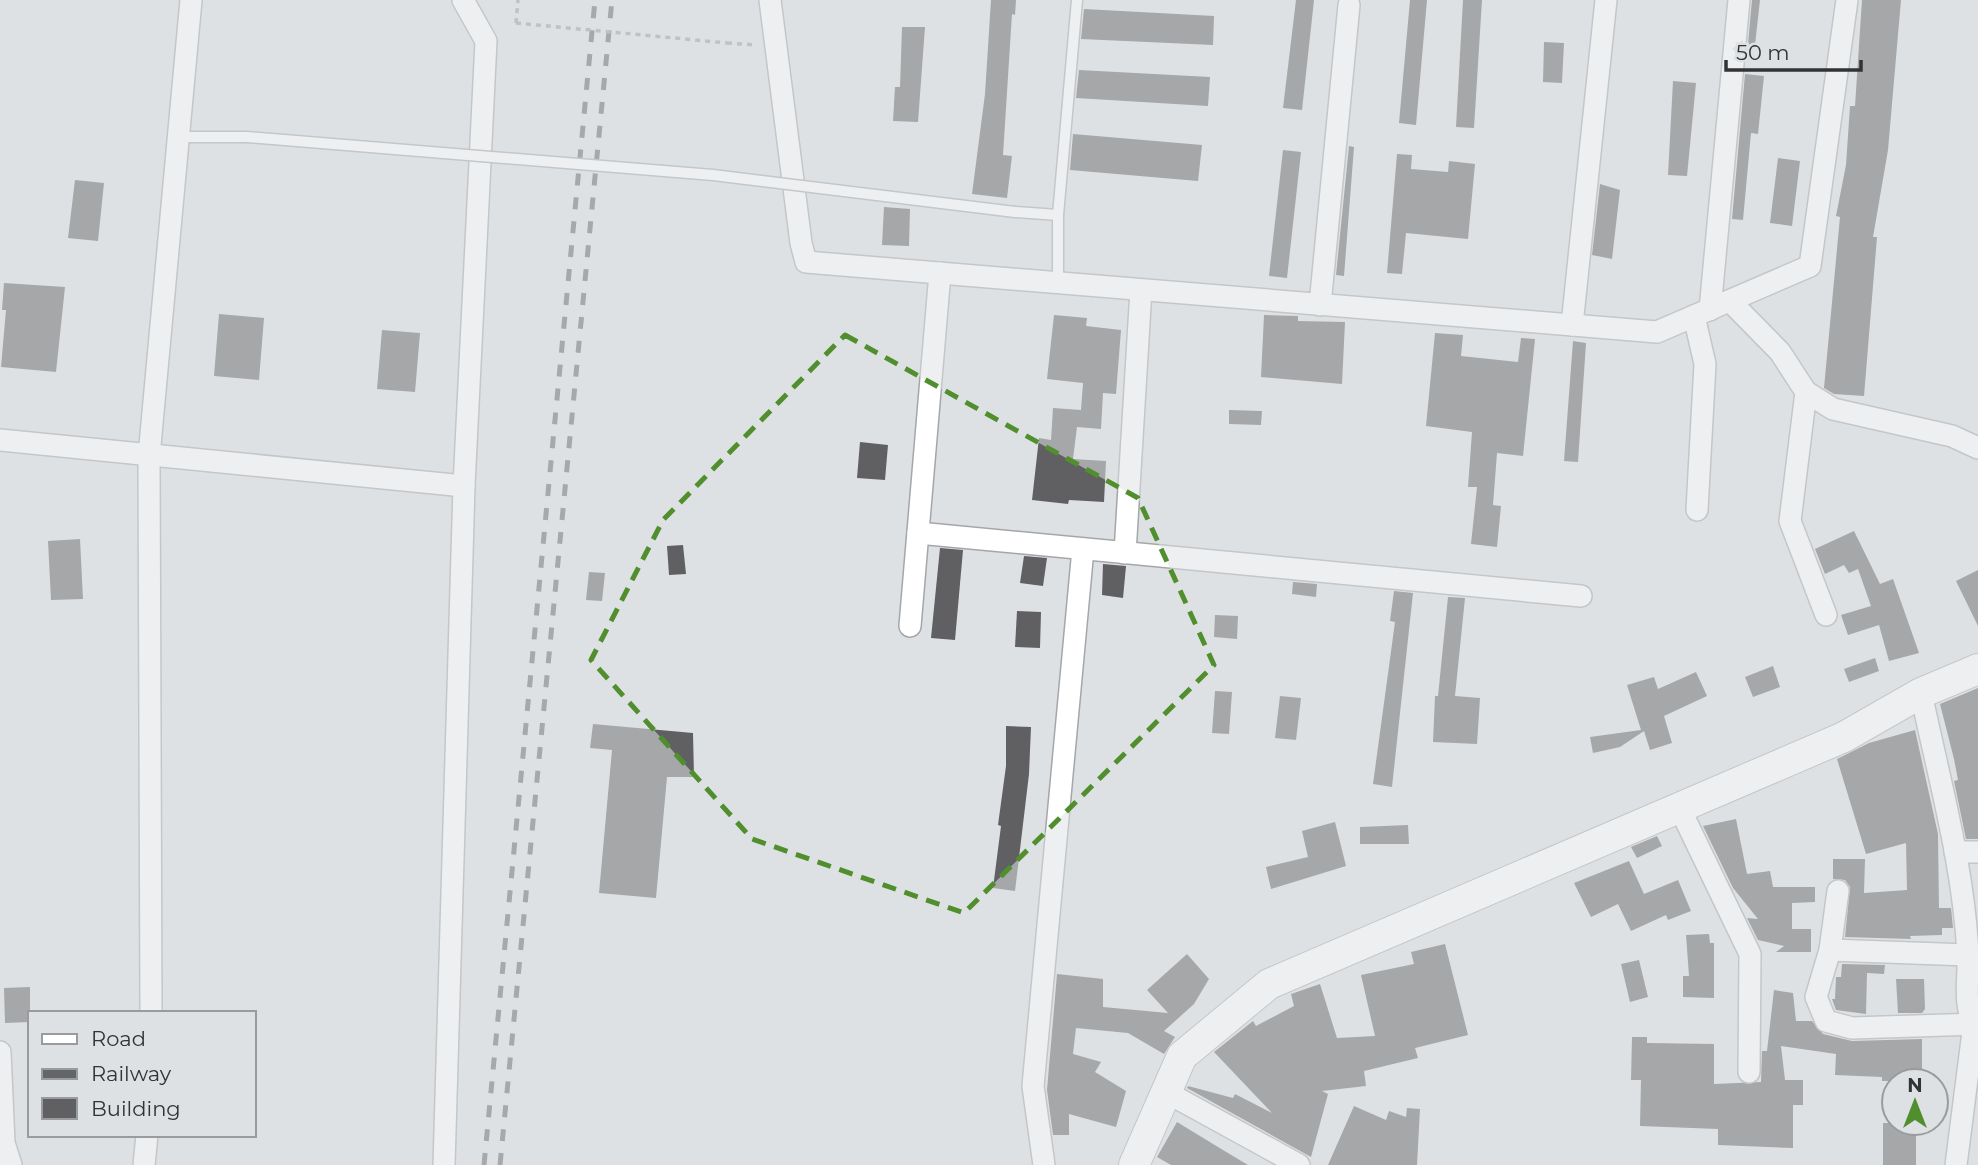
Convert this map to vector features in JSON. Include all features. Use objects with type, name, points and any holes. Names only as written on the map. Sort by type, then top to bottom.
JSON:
[{"type":"street","points":[[151,1011],[149,456],[191,0]]},
{"type":"street","points":[[444,1165],[464,486],[486,41],[463,0]]},
{"type":"street","points":[[770,0],[773,47],[806,262],[1657,332],[1810,266],[1847,0]]},
{"type":"street","points":[[1572,325],[1606,0]]},
{"type":"street","points":[[1697,510],[1705,364],[1702,313],[1739,0]]},
{"type":"street","points":[[1320,304],[1349,5]]},
{"type":"street","points":[[910,626],[940,273]]},
{"type":"street","points":[[1125,553],[1141,290]]},
{"type":"street","points":[[1730,301],[1780,352],[1806,393],[1833,409],[1952,436],[1978,448]]},
{"type":"street","points":[[1806,393],[1790,522],[1826,615]]},
{"type":"street","points":[[0,440],[464,486]]},
{"type":"street","points":[[918,533],[1581,596]]},
{"type":"street","points":[[1044,1165],[1033,1086],[1083,549]]},
{"type":"street","points":[[1134,1165],[1182,1056],[1269,984],[1844,737],[1921,693],[1978,669]]},
{"type":"street","points":[[1921,693],[1955,852],[1971,945],[1968,1012],[1976,1024],[1956,1165]]},
{"type":"street","points":[[1680,809],[1750,954],[1749,1072]]},
{"type":"street","points":[[1955,852],[1978,852]]},
{"type":"street","points":[[1838,891],[1830,950],[1816,997],[1826,1021],[1852,1028],[1976,1024]]},
{"type":"street","points":[[1830,950],[1971,945]]},
{"type":"street","points":[[0,1052],[4,1143],[11,1165]]},
{"type":"street","points":[[1166,1092],[1299,1165]]},
{"type":"street","points":[[144,1165],[147,1137]]},
{"type":"lane","points":[[1058,283],[1058,215],[1077,0]]},
{"type":"lane","points":[[179,137],[247,137],[713,175],[1058,215]]},
{"type":"path","points":[[519,0],[516,23],[773,47]]},
{"type":"highlighted area","points":[[845,335],[1138,498],[1214,665],[964,913],[752,839],[591,660],[663,520]]},
{"type":"building","points":[[991,0],[1016,0],[1015,15],[1012,14],[1003,155],[1012,156],[1007,198],[972,194],[985,94]]},
{"type":"building","points":[[1296,0],[1314,0],[1302,110],[1283,108]]},
{"type":"building","points":[[1410,0],[1427,0],[1416,125],[1399,123]]},
{"type":"building","points":[[1463,0],[1482,0],[1474,128],[1456,127]]},
{"type":"building","points":[[1752,0],[1760,0],[1755,45],[1748,44]]},
{"type":"building","points":[[1862,0],[1901,0],[1888,150],[1873,237],[1877,237],[1864,396],[1834,394],[1824,388],[1840,217],[1836,216],[1846,165],[1850,106],[1855,106]]},
{"type":"building","points":[[1084,9],[1214,16],[1213,45],[1081,39]]},
{"type":"building","points":[[902,27],[925,27],[918,122],[893,121],[895,87],[900,87]]},
{"type":"building","points":[[1544,42],[1564,43],[1562,83],[1543,82]]},
{"type":"building","points":[[1079,70],[1210,77],[1208,106],[1076,98]]},
{"type":"building","points":[[1745,74],[1764,76],[1758,134],[1751,133],[1743,220],[1732,219]]},
{"type":"building","points":[[1673,81],[1696,83],[1687,176],[1668,175]]},
{"type":"building","points":[[1073,134],[1202,145],[1198,181],[1070,170]]},
{"type":"building","points":[[1349,146],[1354,147],[1344,276],[1336,275]]},
{"type":"building","points":[[1283,150],[1301,152],[1287,278],[1269,276]]},
{"type":"building","points":[[1397,154],[1412,155],[1411,169],[1448,172],[1449,161],[1475,164],[1468,239],[1406,233],[1402,274],[1387,273]]},
{"type":"building","points":[[1778,158],[1800,161],[1792,226],[1770,223]]},
{"type":"building","points":[[75,180],[104,183],[98,241],[68,238]]},
{"type":"building","points":[[1600,184],[1620,190],[1612,259],[1592,255]]},
{"type":"building","points":[[884,207],[910,209],[909,246],[882,245]]},
{"type":"building","points":[[4,283],[65,287],[56,372],[1,367],[6,310],[2,310]]},
{"type":"building","points":[[219,314],[264,318],[259,380],[214,376]]},
{"type":"building","points":[[1054,315],[1087,318],[1086,326],[1121,330],[1116,394],[1103,393],[1101,429],[1077,427],[1073,459],[1106,461],[1104,502],[1069,500],[1068,504],[1032,500],[1039,438],[1051,440],[1053,408],[1081,410],[1083,383],[1047,379]]},
{"type":"building","points":[[1264,315],[1298,316],[1298,321],[1345,322],[1342,384],[1261,377]]},
{"type":"building","points":[[382,330],[420,333],[415,392],[377,389]]},
{"type":"building","points":[[1435,333],[1463,335],[1461,356],[1518,362],[1521,338],[1535,339],[1523,456],[1497,453],[1493,505],[1501,506],[1497,547],[1471,544],[1477,487],[1468,487],[1472,432],[1426,426]]},
{"type":"building","points":[[1573,341],[1586,343],[1578,462],[1564,461]]},
{"type":"building","points":[[1229,410],[1262,411],[1261,425],[1229,424]]},
{"type":"building","points":[[860,442],[888,445],[885,480],[857,478]]},
{"type":"building","points":[[1854,531],[1880,584],[1893,579],[1919,653],[1889,661],[1879,625],[1848,635],[1841,615],[1871,606],[1858,569],[1849,573],[1844,565],[1825,574],[1815,549]]},
{"type":"building","points":[[80,539],[83,599],[51,600],[48,541]]},
{"type":"building","points":[[683,545],[686,574],[669,575],[667,546]]},
{"type":"building","points":[[940,548],[963,550],[955,640],[931,638]]},
{"type":"building","points":[[1024,556],[1047,558],[1043,586],[1020,583]]},
{"type":"building","points":[[1103,564],[1126,566],[1123,598],[1102,595]]},
{"type":"building","points":[[1978,570],[1978,626],[1956,581]]},
{"type":"building","points":[[589,572],[605,573],[602,601],[586,600]]},
{"type":"building","points":[[1293,582],[1317,584],[1316,597],[1292,594]]},
{"type":"building","points":[[1394,591],[1413,593],[1392,787],[1373,784],[1395,622],[1390,621]]},
{"type":"building","points":[[1448,597],[1465,598],[1455,696],[1480,698],[1477,744],[1433,742],[1435,696],[1438,696]]},
{"type":"building","points":[[1017,611],[1041,612],[1040,648],[1015,647]]},
{"type":"building","points":[[1215,615],[1238,616],[1237,639],[1214,637]]},
{"type":"building","points":[[1875,658],[1879,671],[1849,682],[1844,669]]},
{"type":"building","points":[[1773,666],[1780,687],[1753,697],[1745,677]]},
{"type":"building","points":[[1696,672],[1707,696],[1664,716],[1672,743],[1650,750],[1644,731],[1620,747],[1593,753],[1590,737],[1641,730],[1627,685],[1654,677],[1658,689]]},
{"type":"building","points":[[1978,688],[1978,839],[1966,839],[1954,781],[1958,780],[1954,759],[1940,704]]},
{"type":"building","points":[[1215,691],[1232,692],[1229,734],[1212,733]]},
{"type":"building","points":[[1280,696],[1301,698],[1296,740],[1275,738]]},
{"type":"building","points":[[593,724],[693,733],[694,777],[667,777],[656,898],[599,893],[612,750],[590,748]]},
{"type":"building","points":[[1006,726],[1031,727],[1029,774],[1015,891],[993,888],[1006,766]]},
{"type":"building","points":[[1915,730],[1938,834],[1939,908],[1951,908],[1953,928],[1942,928],[1942,935],[1910,936],[1911,939],[1845,937],[1850,887],[1845,880],[1833,879],[1833,859],[1865,859],[1864,893],[1907,890],[1906,843],[1866,854],[1837,759],[1869,743]]},
{"type":"building","points":[[1736,819],[1747,874],[1770,871],[1773,887],[1815,887],[1815,902],[1792,903],[1792,929],[1811,929],[1811,952],[1776,952],[1784,946],[1758,940],[1747,918],[1758,919],[1733,888],[1703,826]]},
{"type":"building","points":[[1335,822],[1346,866],[1271,889],[1266,867],[1308,857],[1302,831]]},
{"type":"building","points":[[1408,825],[1409,844],[1360,844],[1360,827]]},
{"type":"building","points":[[1657,836],[1662,846],[1637,858],[1631,847]]},
{"type":"building","points":[[1629,861],[1644,894],[1678,880],[1691,911],[1668,920],[1666,915],[1631,931],[1618,904],[1591,917],[1574,883]]},
{"type":"building","points":[[1709,934],[1710,943],[1714,943],[1714,998],[1683,997],[1683,976],[1689,976],[1686,935]]},
{"type":"building","points":[[1445,944],[1468,1035],[1415,1048],[1418,1058],[1364,1071],[1366,1086],[1322,1091],[1328,1094],[1311,1157],[1187,1088],[1188,1086],[1233,1098],[1235,1094],[1272,1113],[1214,1052],[1253,1021],[1256,1026],[1294,1006],[1291,994],[1320,984],[1337,1038],[1375,1036],[1361,975],[1414,964],[1411,952]]},
{"type":"building","points":[[1187,954],[1209,979],[1194,1004],[1164,1031],[1175,1037],[1164,1054],[1128,1033],[1076,1028],[1073,1054],[1101,1062],[1095,1072],[1126,1091],[1116,1127],[1069,1114],[1069,1135],[1053,1135],[1047,1090],[1057,974],[1103,979],[1103,1007],[1168,1013],[1147,990]]},
{"type":"building","points":[[1639,960],[1648,997],[1630,1002],[1621,964]]},
{"type":"building","points":[[1842,964],[1885,965],[1884,974],[1867,973],[1866,1014],[1836,1010],[1832,999],[1835,999],[1836,977],[1841,977]]},
{"type":"building","points":[[1896,979],[1924,979],[1925,1009],[1922,1013],[1898,1013]]},
{"type":"building","points":[[30,987],[28,1022],[5,1023],[4,988]]},
{"type":"building","points":[[1774,990],[1793,993],[1796,1021],[1812,1021],[1823,1034],[1852,1041],[1922,1039],[1922,1067],[1880,1067],[1880,1077],[1835,1075],[1836,1054],[1781,1046],[1785,1080],[1803,1080],[1803,1105],[1793,1105],[1793,1148],[1718,1145],[1718,1129],[1640,1126],[1641,1080],[1631,1080],[1632,1037],[1647,1037],[1647,1043],[1714,1044],[1714,1084],[1761,1082],[1762,1051],[1767,1051]]},
{"type":"building","points":[[1354,1106],[1386,1120],[1389,1111],[1406,1117],[1407,1108],[1420,1109],[1417,1165],[1328,1165]]},
{"type":"building","points":[[1177,1122],[1248,1165],[1171,1165],[1157,1157]]},
{"type":"building","points":[[1883,1137],[1916,1137],[1916,1165],[1883,1165]]},
{"type":"railway","points":[[484,1165],[595,0]]},
{"type":"railway","points":[[500,1165],[612,0]]}]
